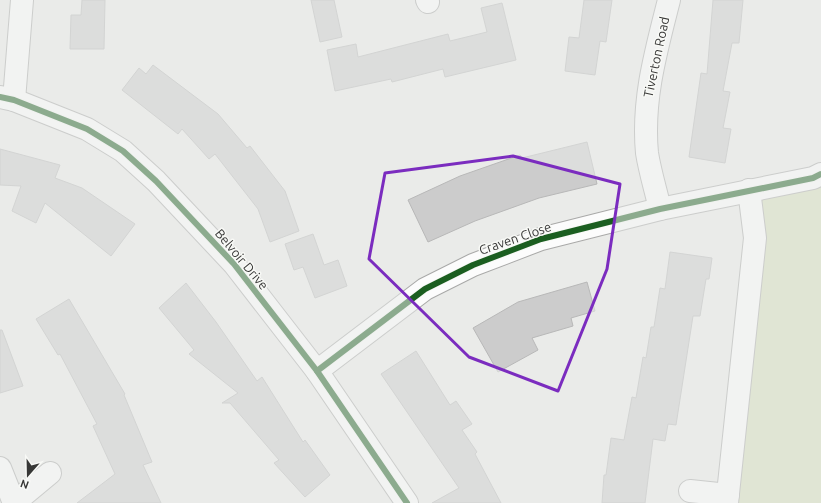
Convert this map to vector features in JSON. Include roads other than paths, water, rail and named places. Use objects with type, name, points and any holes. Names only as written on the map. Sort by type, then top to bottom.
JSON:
[{"type":"street","points":[[7,99],[22,0]]},
{"type":"street","name":"Tiverton Road","points":[[660,209],[648,153],[646,111],[651,73],[668,0]]},
{"type":"street","name":"Belvoir Drive","points":[[7,99],[87,129],[123,151],[156,181],[234,264],[317,371],[401,501]]},
{"type":"street","name":"Craven Close","points":[[317,371],[425,289],[473,265],[541,239],[660,209],[813,178],[821,174]]},
{"type":"street","points":[[690,492],[727,499],[755,238],[750,190]]},
{"type":"street","points":[[0,468],[14,503],[50,473]]}]
